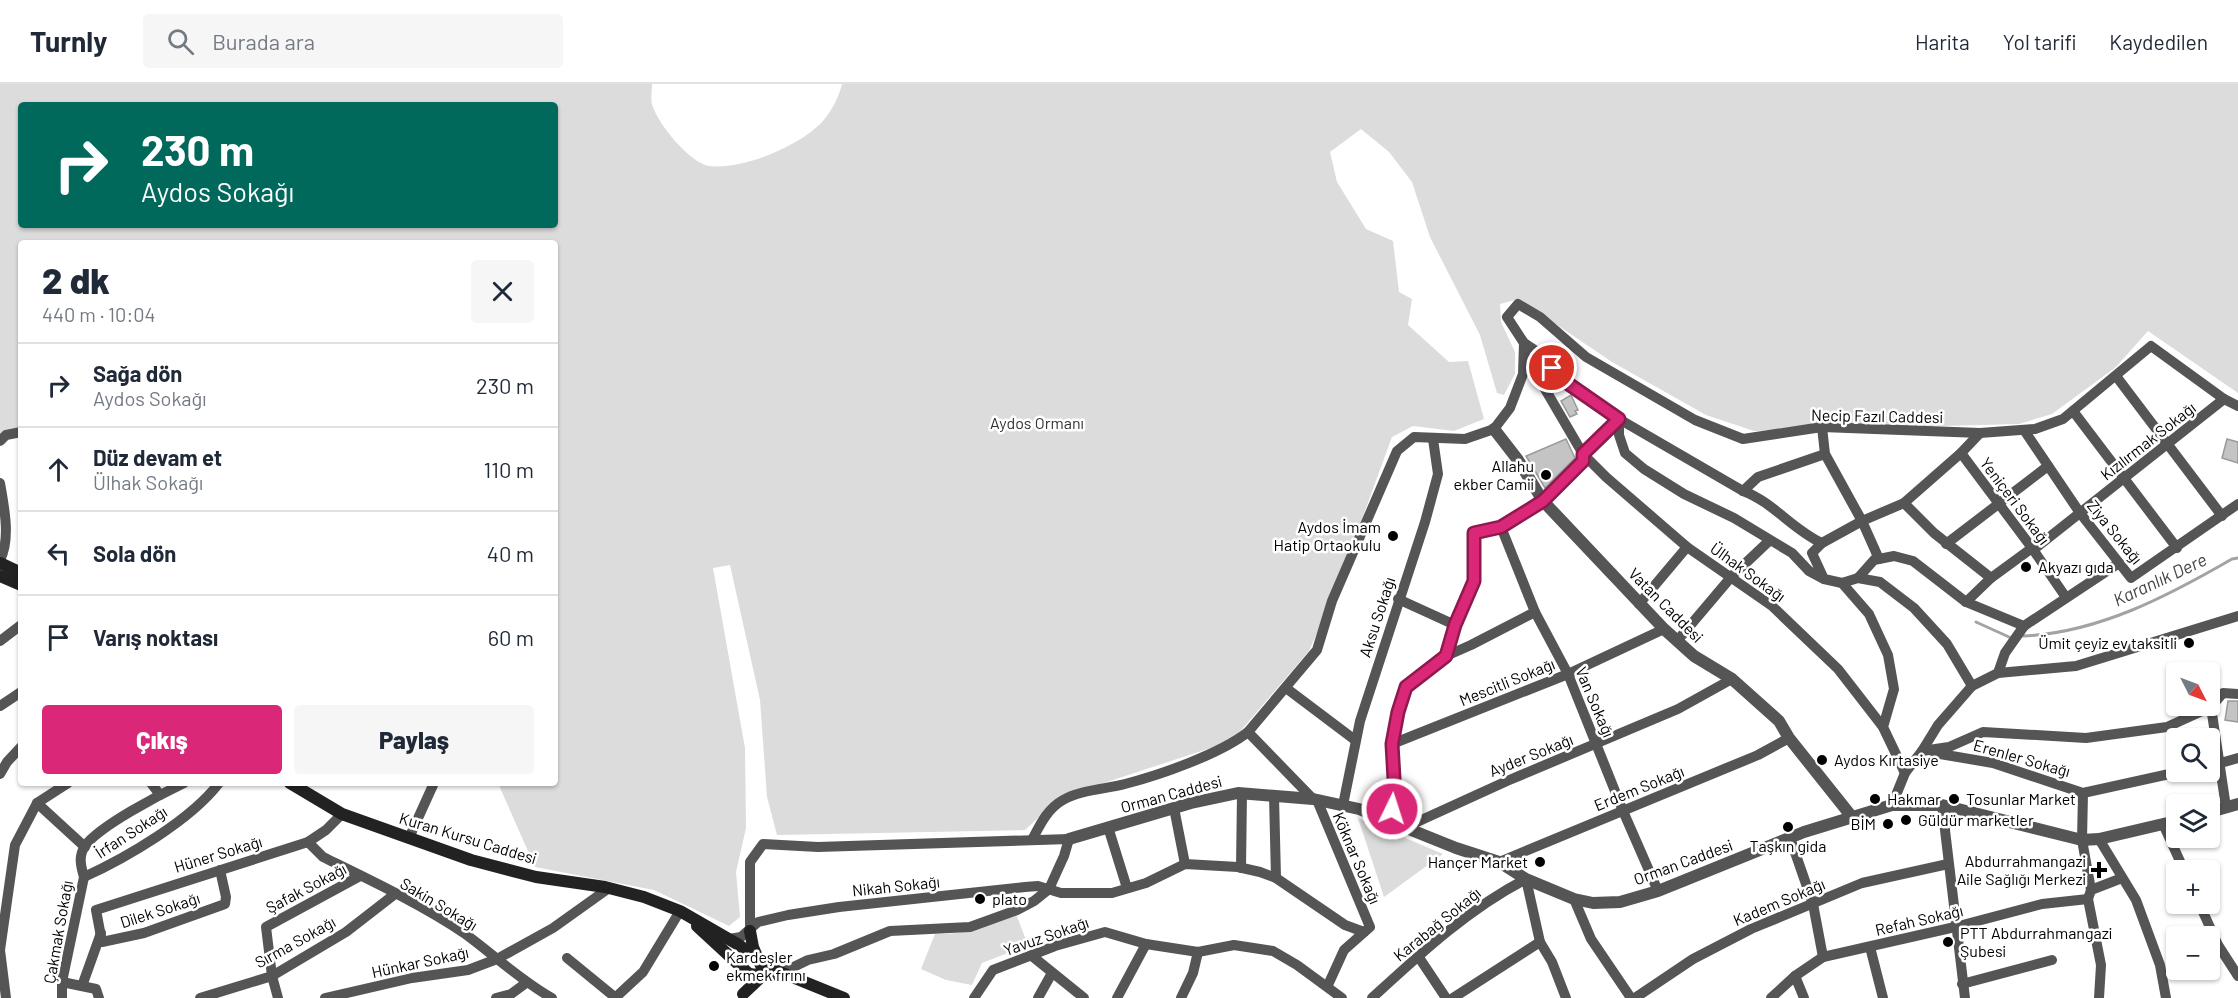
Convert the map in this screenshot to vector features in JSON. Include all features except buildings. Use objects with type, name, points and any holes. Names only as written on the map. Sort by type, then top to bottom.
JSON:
[{"type":"main road","points":[[0,561],[18,571]]},
{"type":"main road","points":[[0,576],[18,584]]},
{"type":"main road","name":"Kuran Kursu Caddesi","points":[[295,786],[342,814],[471,860],[536,877],[609,888],[645,897],[680,910],[781,973],[844,998]]},
{"type":"main road","name":"Kuran Kursu Caddesi","points":[[680,910],[755,976]]},
{"type":"main road","points":[[750,931],[748,951],[744,959],[755,976]]},
{"type":"main road","points":[[742,997],[762,968],[753,947],[750,931]]},
{"type":"main road","points":[[755,976],[781,973]]},
{"type":"street","name":"Necip Fazıl Caddesi","points":[[1524,348],[1507,317],[1518,304],[1540,317],[1586,357],[1695,420],[1743,439],[1822,427],[1980,433],[2035,429],[2064,419],[2151,346],[2224,399]]},
{"type":"street","points":[[1032,840],[1043,818],[1063,800],[1127,783],[1216,752],[1234,743],[1248,732],[1317,650],[1332,601],[1397,451],[1414,437],[1465,439],[1494,429],[1510,408],[1523,374],[1524,348],[1545,357],[1560,378],[1619,419],[1743,491],[1754,495],[1808,537],[1822,543]]},
{"type":"street","name":"Ülhak Sokağı","points":[[1524,348],[1583,454],[1605,477],[1687,547],[1732,576],[1772,606],[1838,669],[1883,727],[1905,773]]},
{"type":"street","points":[[2116,376],[2222,516]]},
{"type":"street","points":[[2224,399],[2238,406]]},
{"type":"street","name":"Kızılırmak Sokağı","points":[[1966,602],[1991,578],[2080,513],[2224,399]]},
{"type":"street","points":[[2073,411],[2177,548]]},
{"type":"street","points":[[1446,656],[1455,625],[1474,581],[1474,533],[1501,527],[1543,501],[1583,461],[1583,454],[1619,419]]},
{"type":"street","points":[[1619,419],[1618,435],[1625,453],[1644,469],[1684,494],[1734,518],[1792,553],[1809,571],[1824,579],[1842,583],[1858,578],[1880,582],[1914,608],[1947,644],[1972,686]]},
{"type":"street","points":[[1822,427],[1825,454],[1862,520],[1879,559]]},
{"type":"street","name":"Vatan Caddesi","points":[[1494,429],[1518,460],[1543,501],[1664,629],[1694,656],[1732,679],[1779,721],[1789,738],[1852,817]]},
{"type":"street","name":"Ziya Sokağı","points":[[2024,430],[2080,513],[2131,578],[2238,504]]},
{"type":"street","points":[[0,441],[6,435],[18,433]]},
{"type":"street","points":[[1824,579],[1812,553],[1822,543],[1862,520],[1904,503],[1961,453],[1980,433]]},
{"type":"street","name":"Aksu Sokağı","points":[[1342,805],[1355,740],[1398,599],[1425,522],[1438,474],[1433,439]]},
{"type":"street","name":"Yeniçeri Sokağı","points":[[1961,453],[2066,596]]},
{"type":"street","points":[[1743,491],[1758,477],[1825,454]]},
{"type":"street","points":[[1946,544],[2048,466]]},
{"type":"street","points":[[0,483],[3,498],[5,551],[0,561]]},
{"type":"street","points":[[1904,503],[1946,544],[1991,578]]},
{"type":"street","name":"Van Sokağı","points":[[1501,527],[1535,612],[1568,674],[1658,891]]},
{"type":"street","points":[[1677,641],[1732,576],[1769,541]]},
{"type":"street","points":[[1639,604],[1687,547]]},
{"type":"street","points":[[1858,578],[1874,560],[1894,556],[1913,561],[1966,602],[2024,626]]},
{"type":"street","points":[[1998,673],[2005,654],[2024,626],[2119,563]]},
{"type":"street","points":[[1842,583],[1869,614],[1888,655],[1894,689],[1883,727]]},
{"type":"street","points":[[1398,599],[1455,625]]},
{"type":"street","points":[[1390,821],[1395,796],[1392,744],[1406,687],[1446,656],[1535,612]]},
{"type":"street","points":[[1892,805],[1905,773],[1938,725],[1972,686],[1998,673],[2076,666],[2238,616]]},
{"type":"street","points":[[0,641],[18,627]]},
{"type":"street","name":"Mescitli Sokağı","points":[[1392,744],[1568,674],[1664,629]]},
{"type":"street","name":"Ayder Sokağı","points":[[1406,827],[1507,781],[1678,709],[1732,679]]},
{"type":"street","points":[[1286,688],[1355,740]]},
{"type":"street","points":[[2220,697],[2223,693],[2238,694]]},
{"type":"street","points":[[0,706],[18,694]]},
{"type":"street","points":[[1922,751],[1949,747],[1983,732],[2086,738],[2167,726],[2191,716]]},
{"type":"street","points":[[1248,732],[1315,800]]},
{"type":"street","name":"Erdem Sokağı","points":[[1499,862],[1758,755],[1789,738]]},
{"type":"street","points":[[0,774],[18,750]]},
{"type":"street","name":"Erenler Sokağı","points":[[1922,751],[1993,763],[2083,793],[2166,775]]},
{"type":"street","points":[[2220,763],[2238,758]]},
{"type":"street","points":[[2220,778],[2232,805]]},
{"type":"street","points":[[6,998],[0,950],[15,845],[37,803],[63,786]]},
{"type":"street","points":[[153,786],[160,795]]},
{"type":"street","points":[[37,803],[85,847],[99,834],[178,786]]},
{"type":"street","name":"İrfan Sokağı","points":[[84,878],[117,862],[152,840],[195,807],[216,786]]},
{"type":"street","points":[[409,838],[433,786]]},
{"type":"street","points":[[1241,868],[1242,793]]},
{"type":"street","name":"Orman Caddesi","points":[[750,931],[750,862],[763,844],[818,847],[879,843],[1069,839],[1174,808],[1242,793],[1315,800],[1359,809],[1499,862],[1526,879],[1574,899],[1593,903],[1620,902],[1658,891],[1790,838],[1892,805],[1942,805],[2082,840],[2099,839],[2166,823]]},
{"type":"street","points":[[2083,793],[2082,840],[2101,965],[2099,998]]},
{"type":"street","points":[[1274,796],[1276,878]]},
{"type":"street","name":"Köknar Sokağı","points":[[1315,800],[1367,929]]},
{"type":"street","points":[[1942,805],[1965,998]]},
{"type":"street","points":[[1174,808],[1185,864],[1241,868],[1276,878],[1345,925],[1367,929]]},
{"type":"street","name":"Hüner Sokağı","points":[[96,910],[198,875],[308,842],[326,830],[342,814]]},
{"type":"street","points":[[2163,824],[2179,860]]},
{"type":"street","points":[[1108,828],[1128,888]]},
{"type":"street","points":[[1790,838],[1814,904],[1823,957]]},
{"type":"street","points":[[781,973],[808,960],[834,954],[890,931],[946,929],[982,924],[1034,901],[1049,889],[1069,839]]},
{"type":"street","points":[[2099,839],[2136,900],[2156,954],[2166,998]]},
{"type":"street","name":"Sakin Sokağı","points":[[308,842],[323,857],[462,932],[526,983],[552,998]]},
{"type":"street","name":"Çakmak Sokağı","points":[[62,998],[62,982],[84,878],[80,863],[85,847]]},
{"type":"street","name":"Nikah Sokağı","points":[[729,939],[741,937],[758,922],[839,907],[1025,887],[1049,889],[1061,893],[1112,892],[1146,883],[1185,864]]},
{"type":"street","name":"Kadem Sokağı","points":[[1633,998],[1703,954],[1751,929],[1862,883],[1948,864]]},
{"type":"street","name":"Dilek Sokağı","points":[[96,910],[102,931],[102,942],[134,936],[225,904],[226,897],[220,870]]},
{"type":"street","name":"Şafak Sokağı","points":[[278,998],[272,976],[266,927],[360,876]]},
{"type":"street","name":"Refah Sokağı","points":[[1771,998],[1795,976],[1823,957],[1955,927],[2042,904],[2090,895],[2122,878]]},
{"type":"street","points":[[1526,879],[1540,942],[1552,962],[1564,997]]},
{"type":"street","name":"Karabağ Sokağı","points":[[1372,998],[1437,939],[1503,891],[1526,879]]},
{"type":"street","name":"Hünkar Sokağı","points":[[325,998],[412,978],[468,970],[497,959],[553,928],[609,888]]},
{"type":"street","name":"Sırma Sokağı","points":[[200,998],[272,976],[346,932],[394,894]]},
{"type":"street","points":[[1574,899],[1591,939],[1633,998]]},
{"type":"street","points":[[567,958],[615,998],[643,972],[680,910]]},
{"type":"street","points":[[2204,914],[2218,945],[2238,976]]},
{"type":"street","points":[[1328,986],[1344,950],[1367,929]]},
{"type":"street","points":[[82,986],[102,931]]},
{"type":"street","name":"Yavuz Sokağı","points":[[974,998],[993,970],[1055,946],[1105,932],[1146,944],[1198,952],[1234,945],[1273,951],[1328,986],[1342,998]]},
{"type":"street","points":[[1453,998],[1540,942]]},
{"type":"street","points":[[1117,998],[1146,944]]},
{"type":"street","points":[[1870,947],[1883,998]]},
{"type":"street","points":[[1181,998],[1194,973],[1198,952]]},
{"type":"street","points":[[1032,956],[1084,998]]},
{"type":"street","points":[[1418,956],[1446,998]]},
{"type":"street","points":[[1962,984],[2052,960]]},
{"type":"street","points":[[1038,998],[1052,973]]},
{"type":"street","points":[[1795,976],[1804,998]]},
{"type":"street","points":[[62,982],[82,986],[97,993]]},
{"type":"street","points":[[496,998],[511,994],[526,983]]},
{"type":"green space","name":"Aydos Ormanı","points":[[0,84],[652,84],[651,99],[656,115],[676,142],[701,163],[709,166],[723,166],[754,160],[800,139],[823,121],[837,99],[842,84],[2238,84],[2238,393],[2148,331],[2116,367],[2052,414],[2019,424],[1754,431],[1706,415],[1612,362],[1519,299],[1500,304],[1501,322],[1515,352],[1515,374],[1504,395],[1497,393],[1480,335],[1430,237],[1412,182],[1389,152],[1361,129],[1330,152],[1337,182],[1366,229],[1393,241],[1399,292],[1412,299],[1408,325],[1449,362],[1468,361],[1484,419],[1454,431],[1413,426],[1392,437],[1336,590],[1309,651],[1232,741],[1061,797],[1025,830],[777,835],[767,797],[760,700],[730,565],[713,568],[745,748],[746,828],[736,872],[740,917],[729,926],[654,890],[535,867],[499,786],[558,786],[558,240],[18,240],[18,436],[0,436]]},
{"type":"green space","points":[[1358,818],[1443,854],[1384,897]]},
{"type":"green space","points":[[1016,914],[1028,945],[982,963],[972,985],[946,980],[921,969],[935,934],[967,931]]},
{"type":"waterway","name":"Karanlık Dere","points":[[2023,636],[2078,628],[2105,620],[2158,599],[2232,559],[2238,558]]},
{"type":"waterway","name":"Karanlık Dere","points":[[1976,622],[2009,637]]},
{"type":"place","name":"Allahu ekber Camii","points":[[1546,475]]},
{"type":"place","name":"Aydos İmam Hatip Ortaokulu","points":[[1393,536]]},
{"type":"place","name":"Akyazı gıda","points":[[2026,567]]},
{"type":"place","name":"Ümit çeyiz ev taksitli","points":[[2189,643]]},
{"type":"place","name":"Aydos Kırtasiye","points":[[1822,760]]},
{"type":"place","name":"Hakmar","points":[[1875,799]]},
{"type":"place","name":"Tosunlar Market","points":[[1954,799]]},
{"type":"place","name":"Güldür marketler","points":[[1906,820]]},
{"type":"place","name":"BİM","points":[[1888,824]]},
{"type":"place","name":"Taşkın gida","points":[[1788,827]]},
{"type":"place","name":"Hançer Market","points":[[1540,862]]},
{"type":"place","name":"Abdurrahmangazi Aile Sağlığı Merkezi","points":[[2099,870]]},
{"type":"place","name":"plato","points":[[980,899]]},
{"type":"place","name":"PTT Abdurrahmangazi Şubesi","points":[[1948,942]]},
{"type":"place","name":"Kardeşler ekmek fırını","points":[[714,966]]},
{"type":"route","points":[[1392,809],[1395,796],[1392,744],[1398,712],[1406,687],[1446,656],[1455,625],[1474,581],[1474,533],[1501,527],[1543,501],[1583,461],[1583,454],[1619,419],[1560,378],[1552,368]]}]
